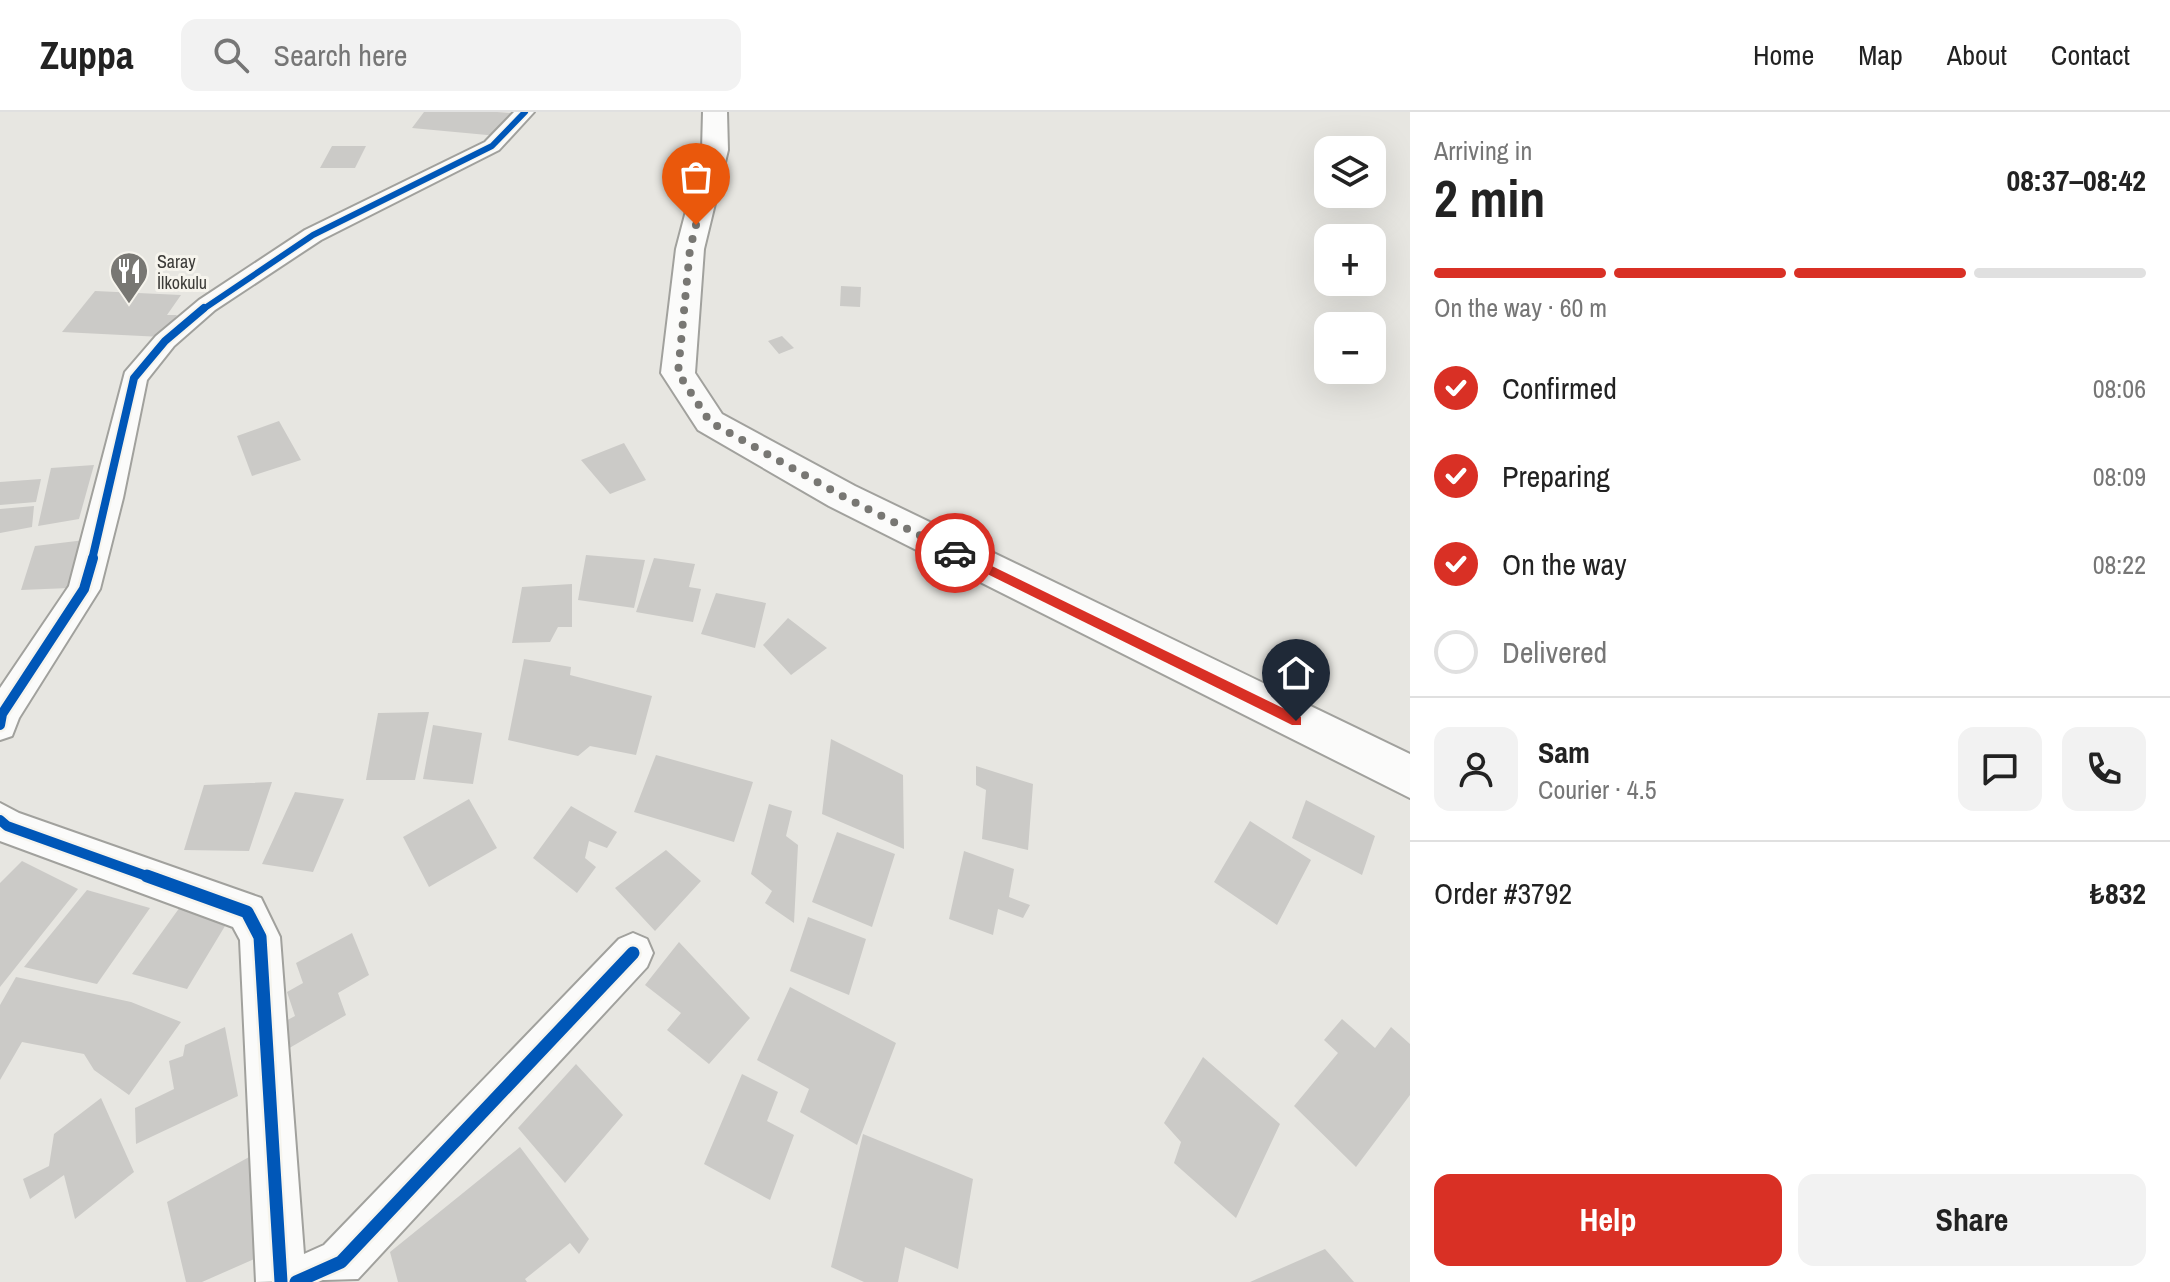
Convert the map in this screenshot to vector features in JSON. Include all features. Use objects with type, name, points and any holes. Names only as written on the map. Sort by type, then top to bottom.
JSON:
[{"type":"main road","points":[[715,112],[715,150],[690,249],[678,373],[710,422],[842,496],[1410,777]]},
{"type":"street","points":[[1,718],[84,589],[109,498],[134,378],[165,341],[207,305],[313,235],[492,146],[525,112]]},
{"type":"street","points":[[0,820],[7,826],[247,912],[260,937],[281,1282]]},
{"type":"street","points":[[296,1282],[341,1262],[633,953]]},
{"type":"building","points":[[424,112],[511,113],[498,136],[412,128]]},
{"type":"building","points":[[332,146],[366,146],[355,168],[320,168]]},
{"type":"building","points":[[841,286],[861,287],[860,307],[840,306]]},
{"type":"building","name":"Saray İlkokulu","points":[[95,291],[181,295],[167,315],[177,315],[162,337],[62,332]]},
{"type":"building","points":[[782,336],[794,348],[779,354],[768,341]]},
{"type":"building","points":[[279,421],[301,460],[252,476],[237,436]]},
{"type":"building","points":[[624,443],[646,480],[610,494],[581,460]]},
{"type":"building","points":[[94,465],[79,519],[38,526],[51,468]]},
{"type":"building","points":[[41,479],[36,502],[0,505],[0,482]]},
{"type":"building","points":[[34,506],[32,527],[0,533],[0,509]]},
{"type":"building","points":[[85,540],[69,588],[21,590],[35,546]]},
{"type":"building","points":[[586,555],[645,560],[634,608],[578,600]]},
{"type":"building","points":[[654,558],[695,564],[689,587],[701,589],[693,622],[636,612]]},
{"type":"building","points":[[572,584],[572,627],[558,627],[550,642],[512,643],[522,587]]},
{"type":"building","points":[[716,593],[766,603],[755,648],[701,634]]},
{"type":"building","points":[[788,618],[827,648],[791,675],[763,645]]},
{"type":"building","points":[[524,659],[571,667],[570,675],[652,696],[636,755],[590,746],[578,756],[508,740]]},
{"type":"building","points":[[429,712],[415,780],[366,780],[378,713]]},
{"type":"building","points":[[433,725],[482,733],[473,784],[423,779]]},
{"type":"building","points":[[831,739],[903,775],[904,849],[822,814]]},
{"type":"building","points":[[656,755],[753,782],[734,842],[634,812]]},
{"type":"building","points":[[976,766],[1033,784],[1028,850],[982,839],[986,790],[976,785]]},
{"type":"building","points":[[272,782],[249,851],[184,850],[204,785]]},
{"type":"building","points":[[295,792],[344,799],[313,872],[262,864]]},
{"type":"building","points":[[469,799],[497,848],[429,887],[403,837]]},
{"type":"building","points":[[1306,800],[1375,836],[1362,875],[1292,838]]},
{"type":"building","points":[[769,804],[792,811],[786,836],[798,845],[794,923],[765,903],[772,891],[751,874]]},
{"type":"building","points":[[571,806],[617,832],[607,848],[589,841],[585,858],[596,867],[577,893],[533,858]]},
{"type":"building","points":[[1250,821],[1311,860],[1277,925],[1214,882]]},
{"type":"building","points":[[837,832],[895,854],[872,927],[812,902]]},
{"type":"building","points":[[666,850],[701,881],[655,931],[615,888]]},
{"type":"building","points":[[964,851],[1014,869],[1009,897],[1030,905],[1023,918],[998,909],[993,935],[949,919]]},
{"type":"building","points":[[22,861],[78,889],[0,987],[0,883]]},
{"type":"building","points":[[87,890],[150,908],[97,984],[24,967]]},
{"type":"building","points":[[180,907],[225,926],[187,989],[132,974]]},
{"type":"building","points":[[808,917],[866,939],[849,995],[790,971]]},
{"type":"building","points":[[352,933],[369,975],[338,993],[346,1015],[286,1050],[278,1025],[295,1016],[287,992],[303,983],[296,963]]},
{"type":"building","points":[[679,942],[750,1018],[709,1064],[667,1030],[681,1013],[645,985]]},
{"type":"building","points":[[16,977],[131,1002],[181,1022],[129,1095],[94,1070],[84,1054],[22,1042],[0,1080],[0,1005]]},
{"type":"building","points":[[790,987],[896,1043],[857,1145],[800,1112],[809,1089],[757,1060]]},
{"type":"building","points":[[1342,1019],[1375,1048],[1391,1027],[1410,1044],[1410,1095],[1356,1167],[1294,1106],[1338,1053],[1324,1040]]},
{"type":"building","points":[[225,1027],[238,1096],[136,1144],[135,1108],[174,1089],[169,1061],[183,1056],[185,1045]]},
{"type":"building","points":[[1203,1057],[1280,1124],[1236,1218],[1174,1163],[1181,1142],[1164,1123]]},
{"type":"building","points":[[576,1064],[623,1115],[565,1183],[518,1128]]},
{"type":"building","points":[[742,1074],[778,1092],[767,1121],[794,1135],[770,1200],[704,1164]]},
{"type":"building","points":[[101,1098],[134,1172],[75,1219],[64,1175],[30,1199],[23,1179],[49,1166],[54,1134]]},
{"type":"building","points":[[863,1134],[973,1179],[958,1269],[905,1247],[898,1282],[864,1282],[831,1267]]},
{"type":"building","points":[[520,1147],[589,1239],[579,1254],[570,1243],[525,1279],[527,1282],[398,1282],[390,1252]]},
{"type":"building","points":[[262,1150],[268,1253],[202,1282],[186,1282],[167,1202]]},
{"type":"building","points":[[1325,1249],[1354,1282],[1250,1282]]},
{"type":"cycle path","points":[[0,725],[2,714],[84,589],[109,498],[134,378],[165,341],[207,305],[313,235],[492,146],[525,112]]},
{"type":"cycle path","points":[[0,820],[7,826],[247,912],[260,937],[281,1282]]},
{"type":"cycle path","points":[[296,1282],[341,1262],[633,953]]},
{"type":"way so far","points":[[696,225],[690,249],[678,373],[710,422],[842,496],[955,553]]},
{"type":"place","name":"Saray İlkokulu","points":[[129,305]]},
{"type":"route","points":[[955,553],[1296,721]]}]
